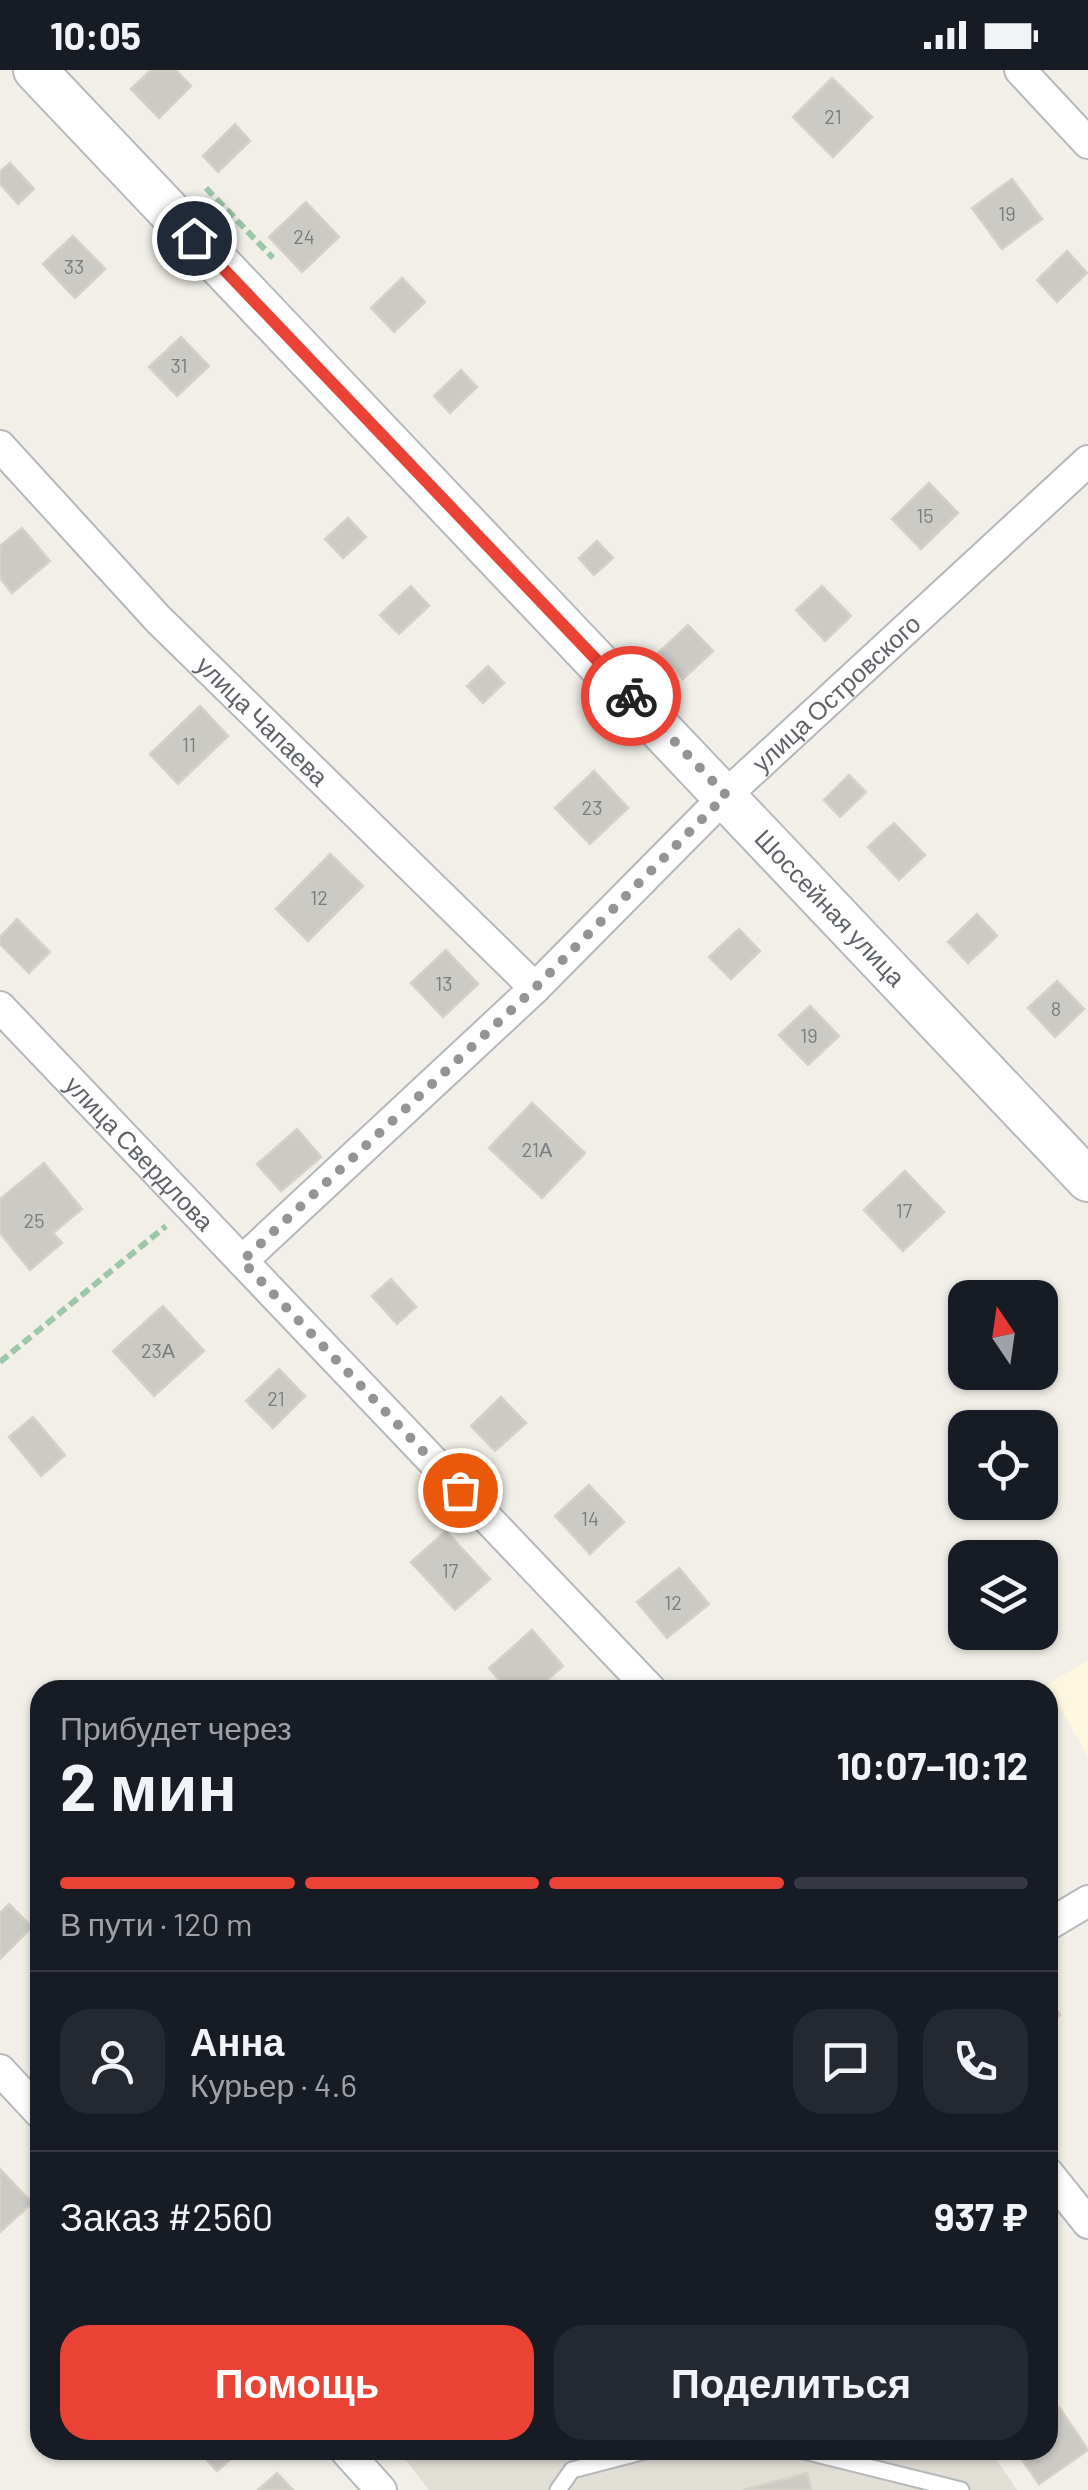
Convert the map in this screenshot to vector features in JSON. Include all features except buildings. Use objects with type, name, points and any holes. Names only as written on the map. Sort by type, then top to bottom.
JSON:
[{"type":"main road","name":"Шоссейная улица","points":[[34,70],[1088,1180]]},
{"type":"street","points":[[1020,70],[1088,143]]},
{"type":"street","name":"улица Чапаева","points":[[0,446],[158,620],[535,988]]},
{"type":"street","name":"улица Островского","points":[[242,1261],[535,988],[726,795],[1088,462]]},
{"type":"street","name":"улица Свердлова","points":[[0,1007],[641,1680]]},
{"type":"street","points":[[1058,1919],[1088,1901]]},
{"type":"street","points":[[0,2070],[30,2102]]},
{"type":"street","points":[[1058,2186],[1088,2224]]},
{"type":"street","points":[[354,2460],[381,2490]]},
{"type":"lane","points":[[558,2490],[572,2470],[610,2460]]},
{"type":"lane","points":[[840,2460],[961,2490]]},
{"type":"path","points":[[0,1362],[190,1206]]},
{"type":"shaded area","points":[[1088,1660],[1088,1757],[1058,1704],[1055,1680]]},
{"type":"shaded area","points":[[406,2460],[997,2460],[1017,2490],[429,2490]]},
{"type":"way so far","points":[[460,1490],[242,1261],[535,988],[726,795],[631,696]]},
{"type":"route","points":[[194,238],[631,696]]}]
